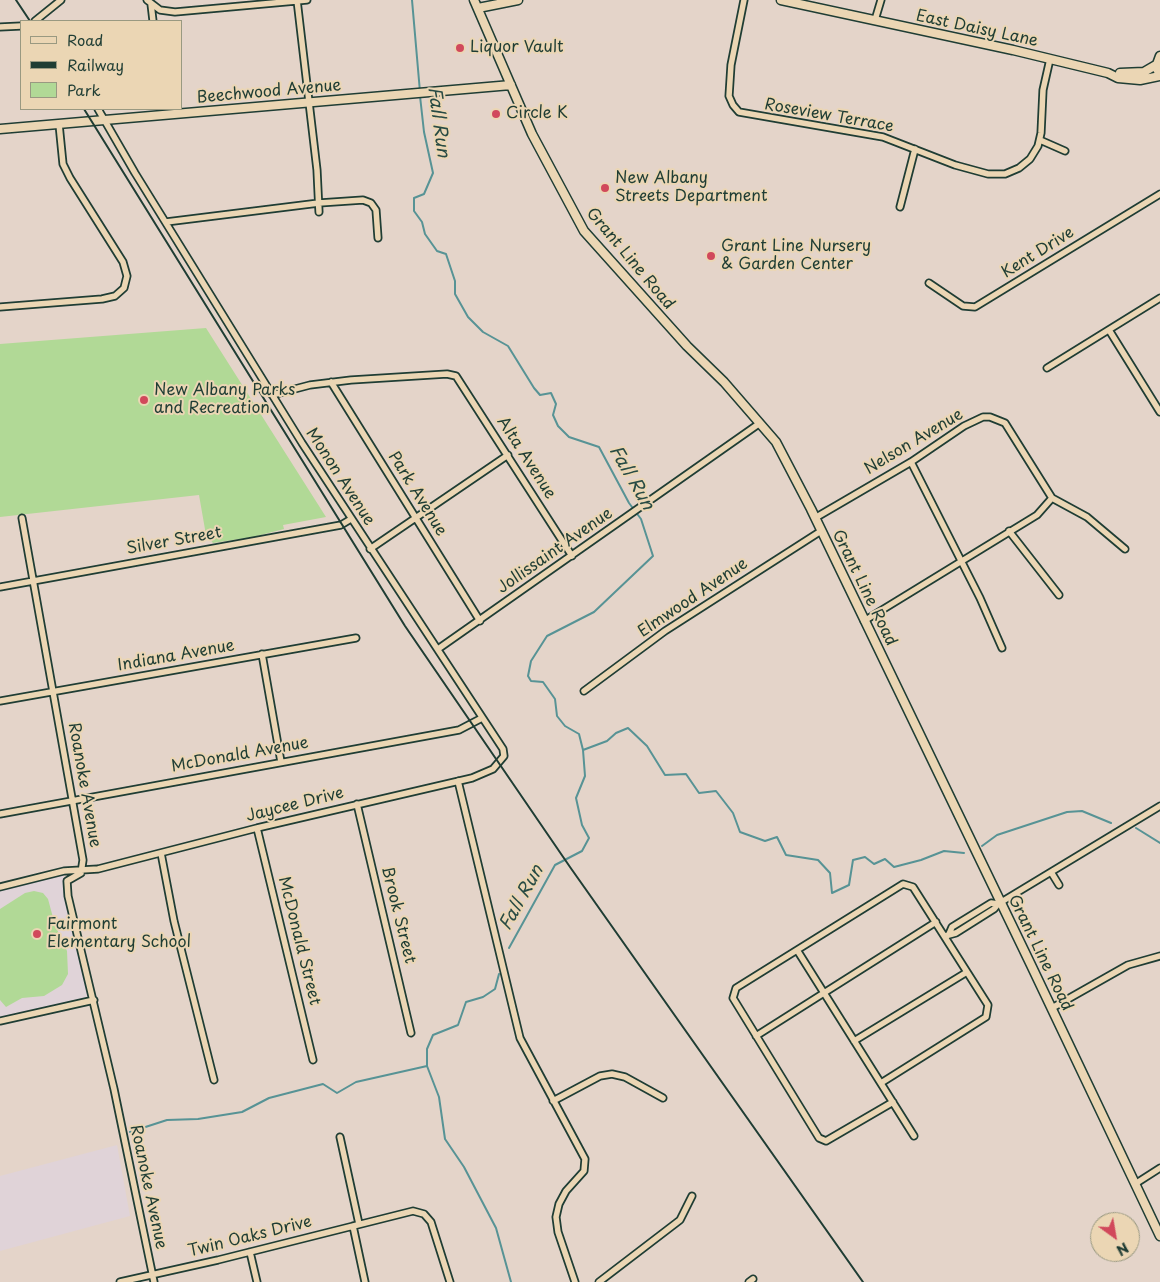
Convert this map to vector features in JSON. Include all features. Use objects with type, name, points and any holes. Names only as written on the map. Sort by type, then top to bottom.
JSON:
[{"type":"main road","name":"Grant Line Road","points":[[474,0],[535,142],[584,231],[687,346],[724,382],[776,442],[815,518],[999,904],[1052,1008],[1160,1236]]},
{"type":"main road","points":[[478,8],[518,0]]},
{"type":"main road","name":"East Daisy Lane","points":[[781,0],[1050,59],[1108,73],[1118,78],[1135,80],[1160,76]]},
{"type":"main road","points":[[1160,56],[1156,65],[1160,76]]},
{"type":"main road","name":"East Daisy Lane","points":[[1108,73],[1144,72],[1156,65]]},
{"type":"main road","name":"Beechwood Avenue","points":[[0,129],[105,120],[160,112],[308,103],[511,85]]},
{"type":"street","points":[[39,20],[61,0]]},
{"type":"street","points":[[297,0],[317,170],[319,212]]},
{"type":"street","points":[[149,2],[160,10],[174,12],[307,0]]},
{"type":"street","name":"Roseview Terrace","points":[[744,0],[731,65],[729,96],[739,112],[874,134],[955,165],[996,174],[1012,172],[1025,164],[1034,153],[1040,140],[1043,90],[1050,59]]},
{"type":"street","points":[[876,20],[881,0]]},
{"type":"street","points":[[149,2],[152,20]]},
{"type":"street","points":[[0,27],[20,26]]},
{"type":"street","name":"Monon Avenue","points":[[99,110],[272,395],[370,549],[438,649],[504,752]]},
{"type":"street","points":[[0,307],[102,299],[115,296],[124,288],[127,276],[123,262],[63,164],[59,124]]},
{"type":"street","points":[[1040,140],[1065,151]]},
{"type":"street","points":[[900,207],[916,149]]},
{"type":"street","name":"Kent Drive","points":[[928,283],[963,306],[975,307],[1160,194]]},
{"type":"street","points":[[166,222],[319,203],[363,200],[371,202],[376,210],[378,238]]},
{"type":"street","points":[[1047,368],[1160,298]]},
{"type":"street","points":[[1109,330],[1160,412]]},
{"type":"street","name":"Alta Avenue","points":[[331,382],[430,374],[456,376],[572,556]]},
{"type":"street","points":[[272,395],[331,382]]},
{"type":"street","name":"Park Avenue","points":[[331,382],[480,621]]},
{"type":"street","name":"Nelson Avenue","points":[[815,518],[983,417],[998,419],[1005,423],[1052,498],[1087,517],[1125,549]]},
{"type":"street","name":"Jollissaint Avenue","points":[[438,649],[760,422]]},
{"type":"street","points":[[370,549],[508,455]]},
{"type":"street","points":[[910,462],[980,598],[1002,648]]},
{"type":"street","points":[[864,621],[1037,515],[1052,498]]},
{"type":"street","name":"Roanoke Avenue","points":[[22,518],[83,860],[82,871],[68,878],[67,886],[94,1000],[154,1282]]},
{"type":"street","name":"Silver Street","points":[[0,587],[341,525],[351,519]]},
{"type":"street","name":"Elmwood Avenue","points":[[584,691],[665,631],[821,531]]},
{"type":"street","points":[[1009,531],[1059,596]]},
{"type":"street","name":"Indiana Avenue","points":[[0,701],[356,638]]},
{"type":"street","points":[[262,654],[281,762]]},
{"type":"street","name":"McDonald Avenue","points":[[0,814],[458,730],[482,718]]},
{"type":"street","name":"Jaycee Drive","points":[[0,887],[64,871],[82,871],[161,853],[257,828],[458,781],[489,771],[504,759],[504,752]]},
{"type":"street","points":[[458,781],[525,1050],[585,1159],[584,1171],[566,1191],[559,1204],[556,1217],[558,1232],[575,1282]]},
{"type":"street","name":"Brook Street","points":[[357,804],[411,1033]]},
{"type":"street","points":[[947,935],[956,933],[999,904],[1160,806]]},
{"type":"street","name":"McDonald Street","points":[[257,828],[313,1060]]},
{"type":"street","points":[[161,853],[174,921],[214,1080]]},
{"type":"street","points":[[1051,872],[1059,885]]},
{"type":"street","points":[[881,1083],[986,1017],[988,1005],[947,935],[913,887],[903,884],[736,988],[733,998],[819,1138],[826,1141],[893,1102]]},
{"type":"street","points":[[756,1036],[936,922]]},
{"type":"street","points":[[797,950],[914,1136]]},
{"type":"street","points":[[1052,1008],[1128,965],[1160,956]]},
{"type":"street","points":[[854,1041],[967,972]]},
{"type":"street","points":[[0,1021],[94,1000]]},
{"type":"street","points":[[553,1101],[600,1076],[612,1074],[624,1077],[663,1098]]},
{"type":"street","points":[[340,1137],[365,1282]]},
{"type":"street","points":[[1135,1184],[1160,1168]]},
{"type":"street","points":[[599,1282],[680,1220],[692,1196]]},
{"type":"street","name":"Twin Oaks Drive","points":[[120,1282],[250,1252],[407,1212],[424,1214],[431,1222],[450,1282]]},
{"type":"street","points":[[250,1252],[257,1282]]},
{"type":"shaded area","name":"Fairmont Elementary School","points":[[63,875],[65,897],[88,997],[0,1017],[0,891]]},
{"type":"shaded area","points":[[117,1145],[130,1216],[0,1251],[0,1176]]},
{"type":"green space","points":[[206,328],[326,517],[283,525],[284,529],[253,537],[213,543],[206,535],[199,495],[0,517],[0,344]]},
{"type":"green space","name":"Fairmont Elementary School","points":[[34,891],[43,893],[48,899],[55,925],[67,951],[68,974],[62,985],[44,996],[22,998],[6,1007],[0,1000],[0,909],[25,893]]},
{"type":"waterway","name":"Fall Run","points":[[412,0],[420,92]]},
{"type":"waterway","name":"Fall Run","points":[[420,96],[424,132],[433,173],[424,194],[414,198],[414,211],[422,222],[425,234],[437,251],[446,254],[455,281],[455,294],[468,317],[483,332],[508,346],[540,395],[551,393],[556,404],[553,415],[558,426],[569,437],[599,447],[629,503],[641,519],[653,556],[594,612],[547,636],[531,661],[528,676],[531,681],[543,682],[555,699],[557,716],[565,726],[579,734],[583,750],[585,776],[576,798],[582,825],[589,838],[582,851],[555,865],[509,948]]},
{"type":"waterway","points":[[583,750],[607,741],[616,733],[628,728],[647,746],[665,775],[686,774],[699,793],[716,791],[733,813],[740,832],[765,841],[777,837],[786,855],[818,860],[830,873],[832,893],[849,885],[853,860],[865,857],[874,864],[885,859],[894,867],[921,860],[944,851],[964,853]]},
{"type":"waterway","points":[[982,846],[997,835],[1067,812],[1082,811],[1111,823]]},
{"type":"waterway","points":[[1136,828],[1160,843]]},
{"type":"waterway","name":"Fall Run","points":[[499,974],[495,989],[483,997],[466,1002],[458,1025],[433,1035],[427,1049],[427,1066],[439,1097],[445,1139],[464,1167],[496,1228],[511,1282]]},
{"type":"waterway","points":[[130,1132],[167,1120],[198,1119],[242,1112],[269,1098],[323,1084],[337,1093],[356,1082],[427,1066]]},
{"type":"railway","points":[[16,0],[29,20]]},
{"type":"railway","points":[[85,110],[405,626],[570,867],[863,1282]]},
{"type":"place","name":"Liquor Vault","points":[[460,48]]},
{"type":"place","name":"Circle K","points":[[496,114]]},
{"type":"place","name":"New Albany Streets Department","points":[[605,188]]},
{"type":"place","name":"Grant Line Nursery & Garden Center","points":[[711,256]]},
{"type":"place","name":"New Albany Parks and Recreation","points":[[144,400]]},
{"type":"place","name":"Fairmont Elementary School","points":[[37,934]]}]
